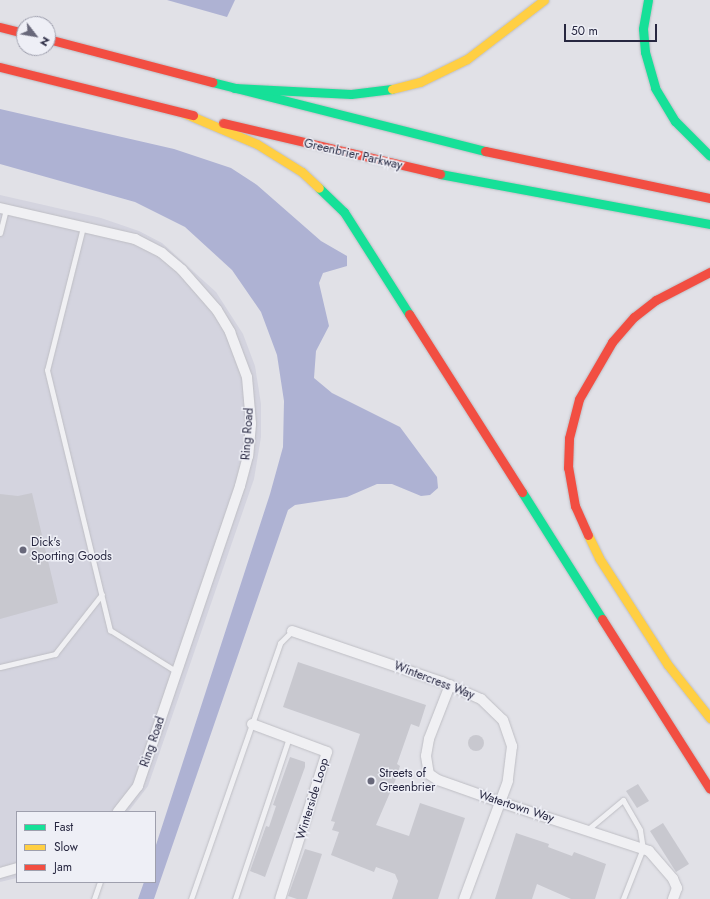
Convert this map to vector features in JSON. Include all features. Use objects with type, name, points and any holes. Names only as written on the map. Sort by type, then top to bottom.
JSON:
[{"type":"main road","points":[[234,88],[351,94],[420,82],[467,59],[544,0]]},
{"type":"main road","points":[[648,0],[643,29],[645,52],[655,88],[675,121],[710,156]]},
{"type":"main road","points":[[0,27],[16,31]]},
{"type":"main road","points":[[56,41],[234,88],[564,170],[710,198]]},
{"type":"main road","name":"Greenbrier Parkway","points":[[0,67],[418,170],[710,224]]},
{"type":"main road","points":[[184,113],[256,144],[302,172],[344,212],[710,789]]},
{"type":"main road","points":[[710,272],[656,300],[634,317],[612,342],[579,399],[569,438],[568,468],[575,506],[599,558],[668,665],[710,718]]},
{"type":"street","name":"Ring Road","points":[[3,208],[135,239],[162,253],[182,270],[220,316],[230,332],[247,377],[251,424],[248,456],[138,786],[119,811]]},
{"type":"street","name":"Wintercress Way","points":[[292,631],[450,685],[481,699],[502,720],[512,746],[508,781],[464,899]]},
{"type":"street","name":"Watertown Way","points":[[450,685],[429,739],[426,756],[430,774],[438,780],[500,802],[643,848],[658,858],[677,888],[673,899]]},
{"type":"street","name":"Winterside Loop","points":[[252,724],[327,752],[280,899]]},
{"type":"street","points":[[0,873],[16,868]]},
{"type":"lane","points":[[0,233],[3,208]]},
{"type":"lane","points":[[83,227],[47,370],[110,630],[177,672]]},
{"type":"lane","points":[[0,667],[55,654],[102,594]]},
{"type":"lane","points":[[192,899],[280,643],[292,631]]},
{"type":"lane","points":[[235,899],[289,738]]},
{"type":"lane","points":[[587,830],[623,800],[640,830],[643,848],[623,899]]},
{"type":"lane","points":[[89,899],[95,898],[100,883]]},
{"type":"shaded area","points":[[0,195],[101,218],[139,231],[162,243],[216,292],[243,334],[255,366],[261,404],[261,437],[254,479],[148,786],[129,811],[16,811],[16,878],[0,882]]},
{"type":"water","points":[[167,0],[235,0],[227,17]]},
{"type":"water","points":[[0,109],[174,149],[231,168],[257,185],[321,241],[347,256],[347,266],[323,273],[319,283],[329,326],[316,351],[314,378],[332,393],[400,427],[437,477],[438,488],[430,495],[421,496],[392,484],[377,484],[347,497],[295,505],[288,510],[154,899],[138,899],[144,883],[156,883],[156,845],[270,494],[283,447],[284,401],[277,355],[261,312],[232,270],[185,227],[135,202],[0,164]]},
{"type":"building","name":"Dick's Sporting Goods","points":[[32,493],[58,603],[0,619],[0,494],[18,496]]},
{"type":"building","name":"Streets of Greenbrier","points":[[298,662],[426,705],[419,727],[411,724],[397,764],[400,766],[395,781],[376,825],[409,836],[420,803],[465,818],[438,899],[392,899],[398,881],[395,874],[376,867],[374,872],[331,855],[339,832],[332,830],[335,822],[331,821],[360,734],[283,707]]},
{"type":"building","points":[[476,735],[482,737],[484,743],[482,749],[476,751],[470,749],[468,743],[470,737]]},
{"type":"building","points":[[290,757],[305,762],[305,767],[265,877],[250,871],[266,826],[269,827],[276,806],[273,805]]},
{"type":"building","points":[[638,784],[649,801],[637,808],[626,791]]},
{"type":"building","points":[[663,823],[689,864],[676,872],[650,831]]},
{"type":"building","points":[[516,833],[549,844],[548,847],[572,856],[574,852],[606,864],[595,899],[571,899],[537,884],[532,899],[495,899]]},
{"type":"building","points":[[305,849],[322,854],[307,899],[297,899],[288,896]]},
{"type":"traffic: fast","points":[[648,0],[643,29],[645,52],[655,88],[675,121],[710,156]]},
{"type":"traffic: fast","points":[[212,82],[485,151]]},
{"type":"traffic: fast","points":[[234,88],[351,94],[392,89]]},
{"type":"traffic: fast","points":[[440,174],[710,224]]},
{"type":"traffic: fast","points":[[319,188],[344,212],[409,314]]},
{"type":"traffic: fast","points":[[522,492],[602,619]]},
{"type":"traffic: slow","points":[[392,89],[420,82],[467,59],[544,0]]},
{"type":"traffic: slow","points":[[184,113],[257,144],[302,172],[319,188]]},
{"type":"traffic: slow","points":[[588,535],[599,558],[668,665],[710,718]]},
{"type":"traffic: jam","points":[[0,27],[16,31]]},
{"type":"traffic: jam","points":[[56,41],[212,82]]},
{"type":"traffic: jam","points":[[0,67],[193,115]]},
{"type":"traffic: jam","points":[[223,123],[440,174]]},
{"type":"traffic: jam","points":[[485,151],[710,198]]},
{"type":"traffic: jam","points":[[588,535],[575,506],[568,468],[569,438],[579,399],[612,342],[634,317],[656,300],[710,272]]},
{"type":"traffic: jam","points":[[409,314],[522,492]]},
{"type":"traffic: jam","points":[[602,619],[710,789]]},
{"type":"place","name":"Dick's Sporting Goods","points":[[23,550]]},
{"type":"place","name":"Streets of Greenbrier","points":[[371,781]]}]
